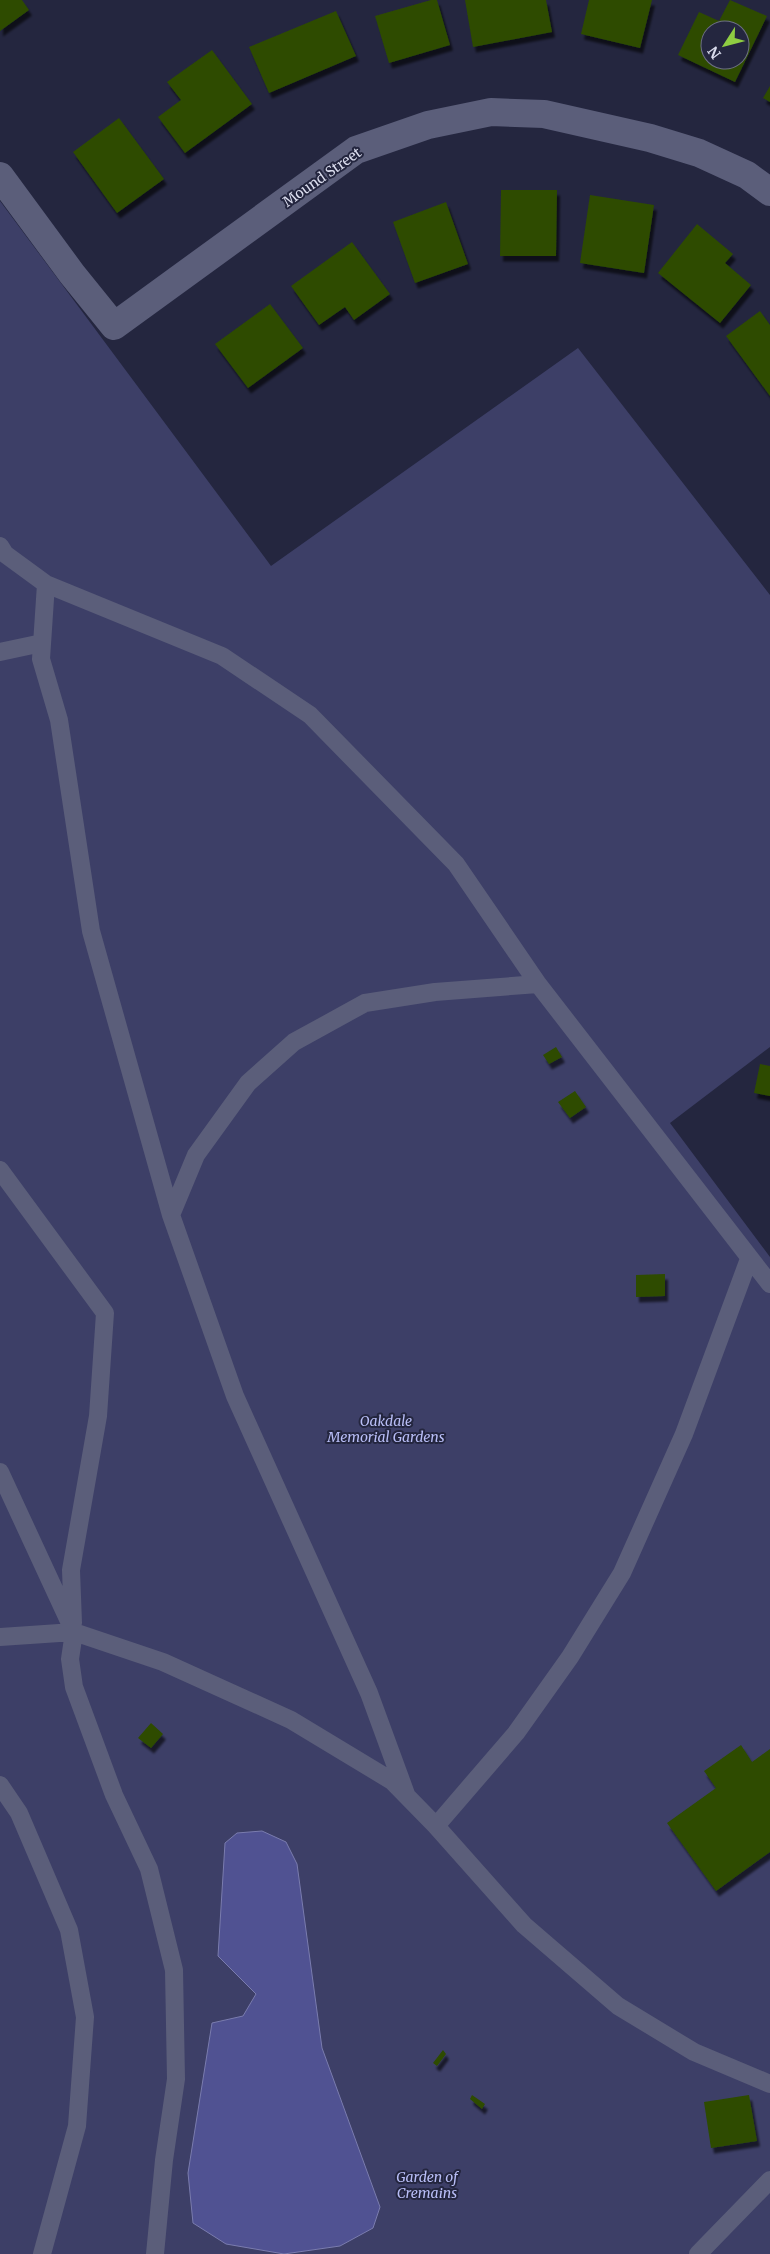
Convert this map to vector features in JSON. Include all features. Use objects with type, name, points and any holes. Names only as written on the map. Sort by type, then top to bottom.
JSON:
[{"type":"street","name":"Mound Street","points":[[0,176],[72,274],[114,326],[356,150],[428,125],[491,112],[544,114],[650,138],[699,153],[747,175],[770,192]]},
{"type":"lane","points":[[0,546],[6,554],[46,584],[222,656],[310,715],[456,864],[538,984],[770,1284]]},
{"type":"lane","points":[[46,584],[41,659],[59,720],[91,931],[171,1215],[234,1396],[370,1693],[406,1794]]},
{"type":"lane","points":[[0,652],[42,643]]},
{"type":"lane","points":[[171,1215],[196,1155],[248,1083],[294,1042],[365,1003],[435,992],[538,984]]},
{"type":"lane","points":[[0,1170],[105,1313],[98,1416],[71,1570],[74,1632],[70,1659],[74,1687],[114,1795],[149,1869],[174,1970],[176,2079],[164,2160],[155,2254]]},
{"type":"lane","points":[[436,1826],[516,1733],[570,1656],[622,1573],[684,1434],[749,1259]]},
{"type":"lane","points":[[0,1472],[74,1632]]},
{"type":"lane","points":[[0,1638],[74,1632],[164,1662],[291,1720],[392,1781],[436,1826],[524,1925],[618,2006],[694,2052],[770,2084]]},
{"type":"lane","points":[[0,1785],[19,1813],[69,1930],[85,2017],[77,2126],[42,2254]]},
{"type":"lane","points":[[698,2254],[770,2180]]},
{"type":"green space","name":"Oakdale Memorial Gardens","points":[[0,201],[271,566],[578,348],[770,595],[770,1047],[670,1123],[770,1257],[770,2254],[0,2254]]},
{"type":"shaded area","points":[[262,1831],[286,1842],[297,1864],[322,2048],[380,2207],[373,2228],[340,2246],[284,2254],[226,2244],[193,2223],[188,2173],[212,2023],[243,2016],[256,1994],[218,1956],[225,1843],[237,1833]]},
{"type":"building","points":[[0,0],[22,0],[29,10],[0,31]]},
{"type":"building","points":[[437,0],[450,45],[389,63],[375,16]]},
{"type":"building","points":[[465,0],[546,0],[552,32],[473,47]]},
{"type":"building","points":[[589,0],[652,0],[640,48],[581,34]]},
{"type":"building","points":[[730,0],[767,16],[750,51],[750,20],[720,20]]},
{"type":"building","points":[[336,11],[356,56],[269,93],[249,47]]},
{"type":"building","points":[[699,12],[717,20],[700,20],[700,65],[678,55]]},
{"type":"building","points":[[212,50],[252,104],[185,153],[158,117],[181,100],[167,82]]},
{"type":"building","points":[[710,70],[741,70],[735,82]]},
{"type":"building","points":[[770,86],[770,102],[763,98]]},
{"type":"building","points":[[119,118],[164,179],[117,213],[73,152]]},
{"type":"building","points":[[501,190],[557,190],[556,256],[500,256]]},
{"type":"building","points":[[590,195],[654,205],[644,273],[580,263]]},
{"type":"building","points":[[446,202],[468,264],[415,283],[393,222]]},
{"type":"building","points":[[697,224],[733,254],[725,263],[751,285],[720,323],[658,273]]},
{"type":"building","points":[[352,242],[390,294],[354,320],[345,307],[319,325],[291,286]]},
{"type":"building","points":[[270,304],[303,348],[248,388],[215,344]]},
{"type":"building","points":[[760,311],[770,325],[770,396],[726,336]]},
{"type":"building","points":[[556,1047],[562,1057],[549,1064],[543,1055]]},
{"type":"building","points":[[760,1064],[770,1066],[770,1096],[754,1093]]},
{"type":"building","points":[[575,1091],[586,1107],[570,1118],[558,1102]]},
{"type":"building","points":[[665,1274],[665,1296],[636,1297],[636,1275]]},
{"type":"building","points":[[151,1723],[163,1734],[151,1748],[138,1738]]},
{"type":"building","points":[[741,1745],[752,1762],[770,1749],[770,1852],[716,1891],[667,1823],[716,1788],[704,1771]]},
{"type":"building","points":[[443,2050],[446,2054],[437,2066],[433,2063]]},
{"type":"building","points":[[472,2095],[485,2104],[482,2109],[470,2099]]},
{"type":"building","points":[[749,2095],[757,2141],[711,2148],[704,2102]]},
{"type":"park label","name":"Garden of Cremains","points":[[427,2186]]}]
